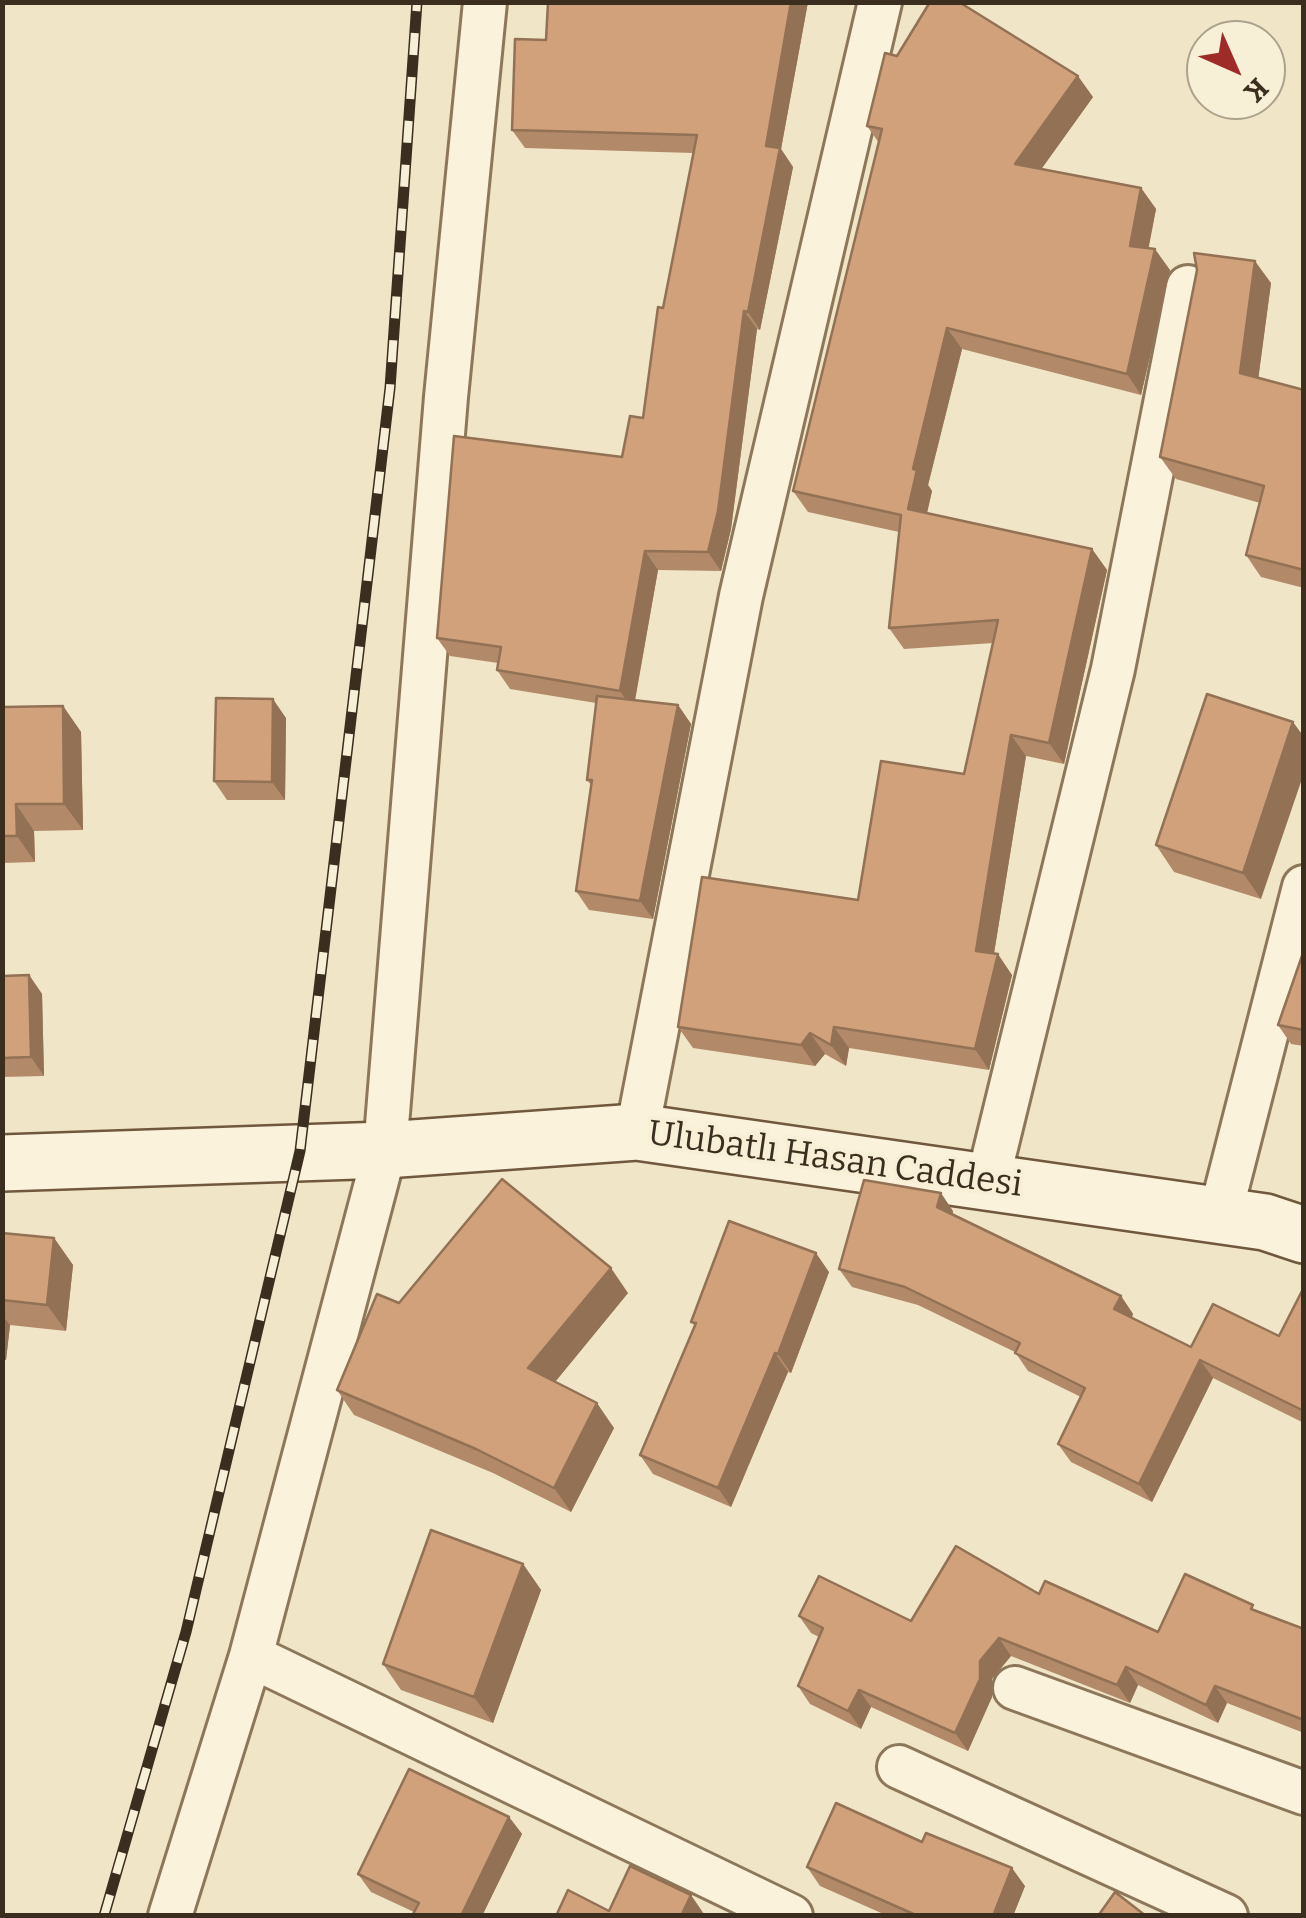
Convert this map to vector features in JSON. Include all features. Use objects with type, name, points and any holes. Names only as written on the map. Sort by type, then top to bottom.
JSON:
[{"type":"street","points":[[170,1916],[250,1656],[385,1150],[444,417],[485,2]]},
{"type":"street","points":[[637,1132],[741,596],[880,2]]},
{"type":"street","points":[[988,1180],[1113,669],[1188,287]]},
{"type":"street","points":[[1220,1215],[1304,886]]},
{"type":"street","name":"Ulubatlı Hasan Caddesi","points":[[2,1162],[385,1150],[637,1132],[1220,1215],[1265,1222],[1304,1235]]},
{"type":"street","points":[[250,1656],[791,1916]]},
{"type":"street","points":[[1015,1688],[1304,1793]]},
{"type":"street","points":[[900,1767],[1226,1916]]},
{"type":"building","points":[[548,2],[791,2],[766,146],[780,148],[748,312],[744,311],[718,511],[708,552],[645,551],[620,691],[497,670],[501,647],[437,638],[454,436],[622,457],[630,416],[643,418],[658,307],[663,308],[697,135],[512,130],[515,39],[546,40]]},
{"type":"building","points":[[930,2],[959,2],[1078,76],[1015,164],[1141,188],[1130,246],[1155,249],[1127,374],[947,328],[913,469],[917,470],[908,509],[1092,549],[1049,743],[1011,735],[976,951],[998,954],[975,1049],[834,1027],[831,1045],[810,1033],[801,1045],[678,1027],[702,877],[858,900],[881,761],[964,774],[998,620],[889,628],[901,515],[793,491],[882,129],[867,126],[885,53],[897,56]]},
{"type":"building","points":[[1194,253],[1255,261],[1240,373],[1304,390],[1304,570],[1246,555],[1264,486],[1160,457],[1197,270]]},
{"type":"building","points":[[1207,694],[1293,722],[1243,873],[1156,845]]},
{"type":"building","points":[[597,696],[678,705],[640,901],[576,891],[592,780],[587,780]]},
{"type":"building","points":[[216,698],[273,699],[272,782],[214,781]]},
{"type":"building","points":[[63,706],[64,804],[16,804],[17,836],[2,836],[2,707]]},
{"type":"building","points":[[1304,953],[1304,1030],[1278,1025]]},
{"type":"building","points":[[29,975],[31,1057],[2,1058],[2,976]]},
{"type":"building","points":[[502,1179],[611,1268],[528,1368],[597,1403],[554,1488],[476,1449],[337,1390],[377,1294],[399,1303]]},
{"type":"building","points":[[864,1180],[941,1193],[937,1207],[1121,1296],[1114,1309],[1191,1347],[1213,1304],[1279,1336],[1304,1287],[1304,1411],[1200,1360],[1139,1484],[1058,1444],[1085,1388],[1015,1353],[1020,1343],[905,1287],[839,1269]]},
{"type":"building","points":[[729,1221],[816,1253],[778,1354],[775,1353],[718,1488],[640,1455],[696,1323],[691,1322]]},
{"type":"building","points":[[2,1233],[54,1238],[47,1305],[2,1300]]},
{"type":"building","points":[[431,1530],[523,1564],[474,1697],[383,1664]]},
{"type":"building","points":[[956,1546],[1039,1594],[1045,1581],[1158,1632],[1185,1574],[1253,1605],[1251,1609],[1304,1629],[1304,1720],[1215,1686],[1206,1705],[1126,1667],[1117,1685],[999,1638],[980,1661],[980,1679],[955,1733],[859,1690],[848,1711],[798,1686],[823,1628],[799,1616],[819,1576],[911,1621]]},
{"type":"building","points":[[409,1769],[509,1817],[461,1916],[412,1916],[419,1903],[358,1874]]},
{"type":"building","points":[[836,1803],[922,1842],[926,1833],[1012,1868],[993,1916],[918,1916],[807,1867]]},
{"type":"building","points":[[630,1866],[691,1895],[681,1916],[556,1916],[568,1890],[609,1911]]},
{"type":"building","points":[[1115,1892],[1146,1916],[1098,1916]]},
{"type":"railway","points":[[104,1916],[186,1632],[300,1151],[390,388],[417,2]]}]
